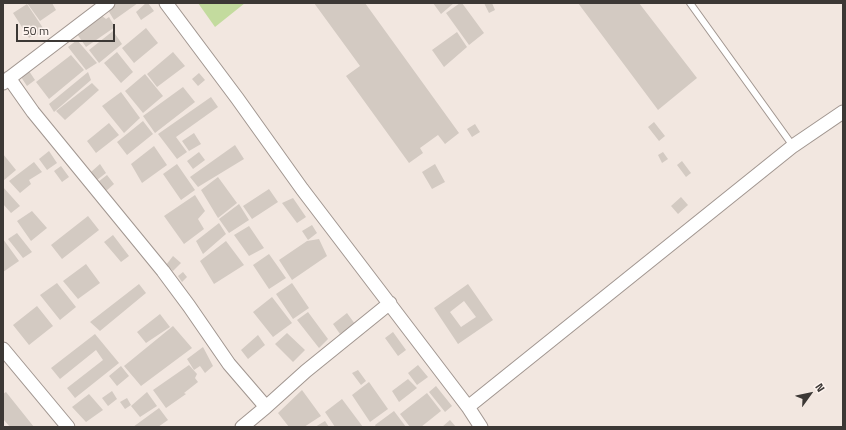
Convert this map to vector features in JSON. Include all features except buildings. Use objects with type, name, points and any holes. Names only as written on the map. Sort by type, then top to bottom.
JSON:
[{"type":"street","points":[[108,3],[6,80],[163,272],[189,306],[229,364],[266,408]]},
{"type":"street","points":[[166,3],[238,98],[302,189],[390,303],[420,345],[468,407],[481,427]]},
{"type":"street","points":[[468,407],[793,146],[843,112]]},
{"type":"street","points":[[242,427],[266,408],[306,371],[390,303]]},
{"type":"street","points":[[3,349],[68,427]]},
{"type":"lane","points":[[690,3],[793,146]]},
{"type":"green space","points":[[198,3],[245,3],[215,27]]}]
